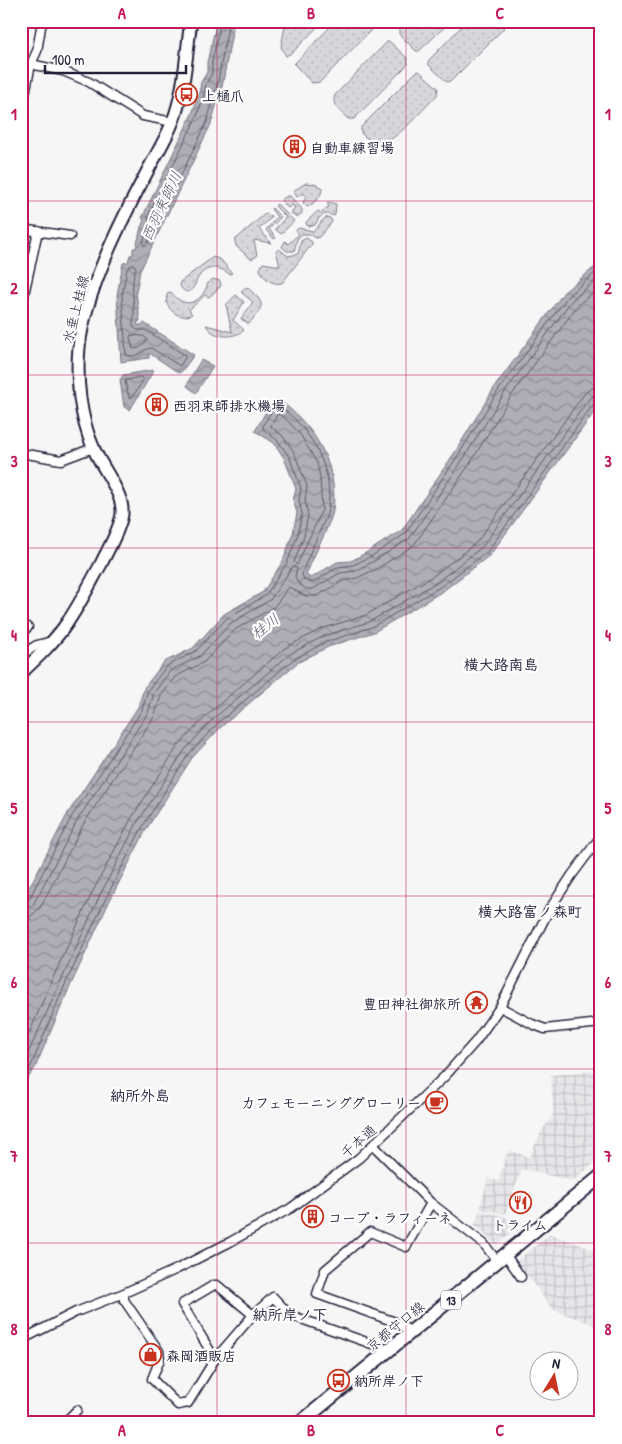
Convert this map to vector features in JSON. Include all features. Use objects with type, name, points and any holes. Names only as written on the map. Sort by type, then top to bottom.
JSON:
[{"type":"main road","name":"水垂上桂線","points":[[21,673],[67,624],[86,592],[116,534],[122,518],[123,510],[120,500],[93,448],[83,415],[79,381],[79,347],[84,322],[100,273],[134,197],[173,122],[182,88],[190,21]]},
{"type":"main road","name":"京都守口線","points":[[300,1423],[601,1176]]},
{"type":"street","points":[[21,114],[31,64],[37,51],[42,21]]},
{"type":"street","points":[[21,62],[63,70],[89,82],[143,116],[173,122]]},
{"type":"street","points":[[21,229],[70,236]]},
{"type":"street","points":[[21,308],[38,231]]},
{"type":"street","points":[[21,453],[61,460],[93,448]]},
{"type":"street","points":[[21,633],[28,627]]},
{"type":"street","points":[[21,655],[37,645],[52,641]]},
{"type":"street","name":"千本通","points":[[21,1340],[76,1312],[178,1269],[291,1208],[359,1158],[446,1076],[476,1041],[500,1008],[548,910],[601,836]]},
{"type":"street","points":[[500,1008],[545,1030],[601,1023]]},
{"type":"street","points":[[373,1145],[431,1202],[521,1276]]},
{"type":"street","points":[[411,1332],[398,1323],[317,1294],[325,1270],[370,1232],[406,1247],[431,1202]]},
{"type":"street","points":[[215,1359],[182,1304],[217,1285],[253,1316]]},
{"type":"street","points":[[124,1293],[124,1300],[159,1351],[158,1368],[152,1379],[178,1405],[188,1403],[215,1359],[253,1316],[274,1297],[290,1315],[389,1350]]},
{"type":"street","points":[[64,1423],[77,1410]]},
{"type":"shaded area","points":[[286,21],[323,21],[293,52],[286,56],[281,47]]},
{"type":"shaded area","points":[[336,21],[371,21],[373,26],[320,82],[312,83],[294,64]]},
{"type":"shaded area","points":[[407,21],[451,21],[419,51],[416,51],[399,34],[399,29]]},
{"type":"shaded area","points":[[467,21],[506,22],[504,28],[452,80],[447,82],[429,65],[428,61]]},
{"type":"shaded area","points":[[388,41],[407,58],[408,64],[354,119],[348,119],[335,105],[335,95]]},
{"type":"shaded area","points":[[419,71],[438,88],[437,95],[395,137],[382,143],[370,141],[361,133],[361,127]]},
{"type":"shaded area","points":[[306,183],[316,184],[322,188],[321,194],[307,207],[303,203],[306,196],[303,193],[297,197],[293,191]]},
{"type":"shaded area","points":[[290,196],[302,209],[302,213],[297,217],[291,213],[295,207],[292,205],[288,208],[281,200]]},
{"type":"shaded area","points":[[328,202],[336,204],[335,215],[324,214],[315,225],[307,226],[306,222],[318,211],[321,213],[329,206]]},
{"type":"shaded area","points":[[277,204],[294,221],[281,234],[275,229],[286,217],[275,206]]},
{"type":"shaded area","points":[[272,208],[281,217],[269,229],[276,238],[274,239],[266,230],[277,217]]},
{"type":"shaded area","points":[[266,213],[271,218],[259,229],[271,243],[254,240],[257,256],[251,259],[236,246],[235,240]]},
{"type":"shaded area","points":[[328,217],[332,222],[319,237],[316,238],[309,234],[302,234],[297,239],[294,251],[287,251],[282,247],[285,241],[288,244],[299,234],[296,230],[299,228],[313,231],[323,219]]},
{"type":"shaded area","points":[[306,238],[312,244],[282,283],[275,283],[261,273],[260,269],[263,263],[280,266],[276,251],[279,249],[288,256],[298,254],[301,241]]},
{"type":"shaded area","points":[[213,257],[221,260],[232,273],[229,274],[222,270],[211,268],[200,275],[189,292],[182,289],[180,282]]},
{"type":"shaded area","points":[[213,279],[220,281],[221,286],[209,297],[205,295],[189,310],[192,314],[182,316],[172,311],[169,307],[166,298],[168,293],[171,292],[176,298],[187,303],[192,302],[202,296],[208,283]]},
{"type":"shaded area","points":[[247,287],[258,297],[261,304],[258,312],[249,324],[241,319],[253,302],[242,293],[242,290]]},
{"type":"shaded area","points":[[236,295],[244,302],[233,320],[244,330],[239,334],[228,336],[213,333],[206,325],[232,332],[226,305]]},
{"type":"shaded area","points":[[601,1070],[601,1158],[573,1181],[522,1169],[505,1214],[480,1209],[488,1178],[498,1181],[508,1150],[529,1157],[543,1129],[553,1115],[551,1075]]},
{"type":"shaded area","points":[[479,1211],[503,1216],[521,1225],[496,1245],[475,1225]]},
{"type":"shaded area","points":[[550,1234],[601,1252],[601,1328],[552,1309],[517,1261]]},
{"type":"water","name":"西羽束師川","points":[[217,21],[234,21],[223,82],[211,124],[140,271],[136,292],[140,321],[137,325],[144,323],[194,355],[179,373],[149,353],[149,358],[121,362],[117,295],[123,263],[128,262],[130,255],[133,254],[133,248],[136,248],[144,220],[142,218],[192,114],[201,82],[207,72],[207,62]]},
{"type":"water","name":"桂川","points":[[601,262],[601,403],[490,555],[443,591],[374,632],[328,647],[297,663],[221,727],[192,758],[147,828],[110,900],[35,1068],[21,1088],[21,903],[68,813],[138,707],[144,688],[164,662],[193,648],[224,614],[263,592],[283,561],[293,533],[297,513],[293,500],[296,489],[284,458],[274,443],[255,431],[271,403],[274,404],[277,399],[290,409],[313,433],[328,462],[332,478],[334,494],[332,514],[306,575],[311,578],[337,562],[351,561],[402,530],[455,452],[496,385],[564,292]]},
{"type":"water","points":[[201,360],[213,366],[196,393],[187,386]]},
{"type":"water","points":[[154,370],[130,410],[124,407],[120,380],[123,375]]},
{"type":"place","name":"上樋爪","points":[[186,95]]},
{"type":"place","name":"自動車練習場","points":[[294,147]]},
{"type":"place","name":"西羽束師排水機場","points":[[157,405]]},
{"type":"place","name":"豊田神社御旅所","points":[[477,1003]]},
{"type":"place","name":"カフェモーニンググローリー","points":[[437,1102]]},
{"type":"place","name":"トライム","points":[[520,1202]]},
{"type":"place","name":"コープ・ラフィーネ","points":[[312,1217]]},
{"type":"place","name":"森岡酒販店","points":[[150,1355]]},
{"type":"place","name":"納所岸ノ下","points":[[338,1380]]},
{"type":"district","name":"横大路南島","points":[[501,664]]},
{"type":"district","name":"横大路富ノ森町","points":[[530,911]]},
{"type":"district","name":"納所外島","points":[[140,1095]]},
{"type":"district","name":"納所岸ノ下","points":[[290,1314]]}]
